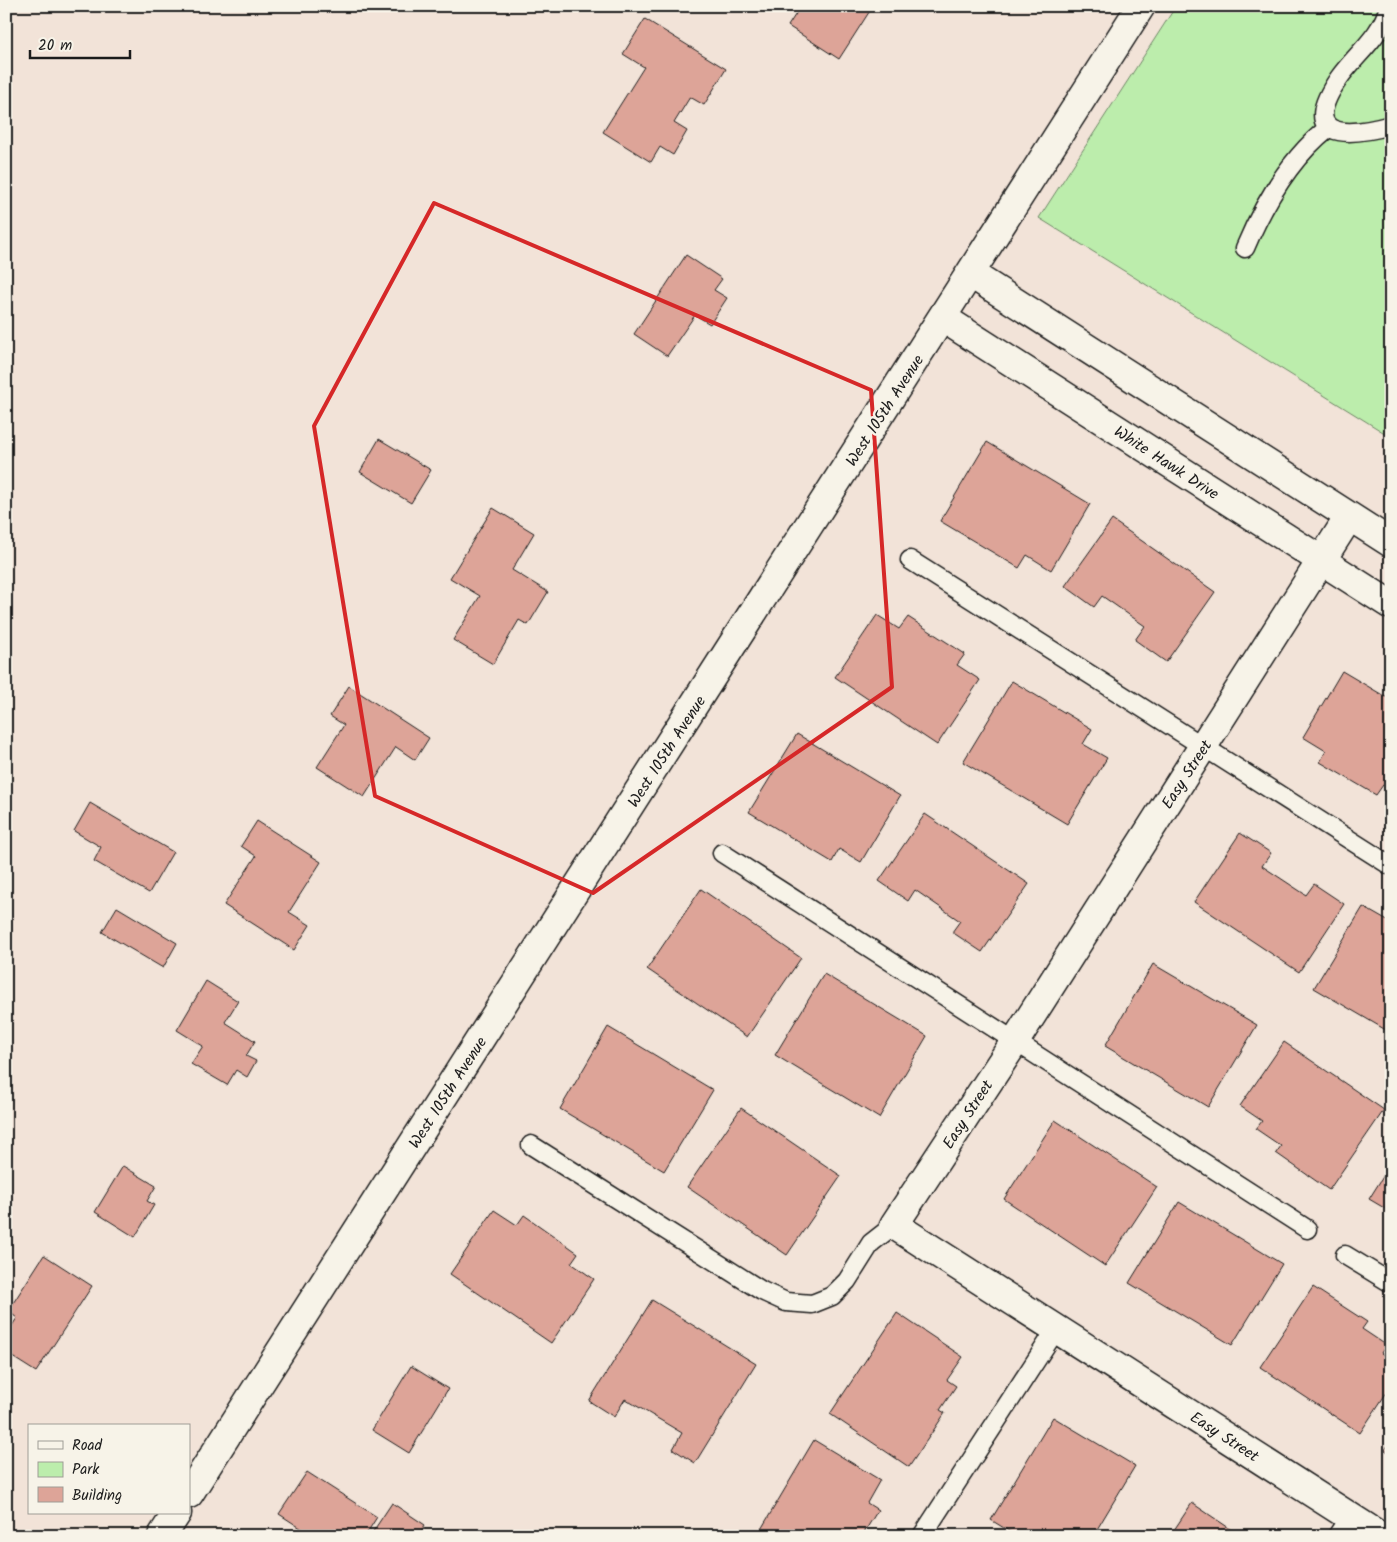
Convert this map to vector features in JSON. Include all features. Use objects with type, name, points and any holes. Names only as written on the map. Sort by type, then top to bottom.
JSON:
[{"type":"street","name":"West 105th Avenue","points":[[190,1492],[1141,6]]},
{"type":"street","points":[[970,274],[1391,543]]},
{"type":"street","name":"White Hawk Drive","points":[[942,318],[1391,605]]},
{"type":"street","name":"Easy Street","points":[[1349,517],[1016,1040],[894,1225],[1057,1328],[1343,1526],[1380,1536]]},
{"type":"street","points":[[162,1536],[175,1514]]},
{"type":"lane","points":[[1389,6],[1386,18],[1378,32],[1340,76],[1331,90],[1325,108],[1324,120],[1328,128],[1336,133],[1351,133],[1391,125]]},
{"type":"lane","points":[[1245,248],[1262,209],[1278,185],[1310,143],[1328,128]]},
{"type":"lane","points":[[910,560],[1391,866]]},
{"type":"lane","points":[[722,853],[1016,1040],[1307,1229]]},
{"type":"lane","points":[[532,1145],[762,1290],[786,1302],[812,1304],[832,1296],[847,1282],[871,1243],[894,1225]]},
{"type":"lane","points":[[1345,1254],[1391,1283]]},
{"type":"lane","points":[[922,1536],[1057,1328]]},
{"type":"highlighted area","points":[[434,203],[871,390],[892,687],[593,893],[375,796],[314,426]]},
{"type":"green space","points":[[1176,6],[1391,6],[1391,437],[1039,218]]},
{"type":"building","points":[[801,6],[873,6],[839,59],[788,26]]},
{"type":"building","points":[[645,19],[726,69],[704,105],[690,97],[674,123],[687,131],[673,155],[660,147],[651,162],[603,132],[644,67],[623,54]]},
{"type":"building","points":[[686,255],[722,279],[714,290],[727,298],[710,324],[695,315],[667,356],[634,334]]},
{"type":"building","points":[[379,439],[431,470],[411,503],[360,472]]},
{"type":"building","points":[[987,442],[1090,504],[1051,570],[1027,555],[1019,568],[940,521]]},
{"type":"building","points":[[493,508],[534,533],[512,570],[548,592],[528,625],[519,620],[493,664],[453,640],[480,596],[450,578]]},
{"type":"building","points":[[1112,520],[1215,592],[1166,662],[1135,640],[1145,626],[1102,596],[1094,607],[1065,586]]},
{"type":"building","points":[[877,615],[899,629],[908,617],[965,654],[957,665],[980,680],[937,745],[835,677]]},
{"type":"building","points":[[1342,671],[1391,700],[1391,790],[1383,785],[1376,795],[1320,762],[1326,751],[1303,737]]},
{"type":"building","points":[[1012,681],[1092,729],[1083,744],[1107,758],[1067,824],[963,762]]},
{"type":"building","points":[[349,686],[429,738],[415,760],[396,747],[364,797],[317,767],[344,725],[330,716]]},
{"type":"building","points":[[797,734],[900,796],[861,862],[839,849],[832,862],[749,812]]},
{"type":"building","points":[[90,803],[173,852],[149,893],[94,861],[101,847],[74,831]]},
{"type":"building","points":[[925,814],[1029,884],[982,952],[952,932],[960,921],[915,890],[908,901],[879,881]]},
{"type":"building","points":[[257,821],[321,862],[289,912],[310,925],[294,950],[224,905],[256,856],[241,846]]},
{"type":"building","points":[[1240,833],[1271,853],[1262,866],[1306,895],[1314,884],[1344,904],[1299,972],[1194,902]]},
{"type":"building","points":[[701,889],[801,958],[747,1037],[647,969]]},
{"type":"building","points":[[117,907],[177,943],[163,968],[102,932]]},
{"type":"building","points":[[1363,907],[1391,923],[1391,1033],[1314,988]]},
{"type":"building","points":[[1153,964],[1257,1025],[1208,1107],[1105,1046]]},
{"type":"building","points":[[824,974],[927,1036],[879,1118],[775,1055]]},
{"type":"building","points":[[206,981],[238,1001],[225,1022],[255,1041],[246,1056],[256,1061],[247,1077],[236,1070],[227,1085],[191,1064],[203,1046],[177,1030]]},
{"type":"building","points":[[608,1027],[713,1090],[664,1171],[560,1109]]},
{"type":"building","points":[[1284,1042],[1384,1110],[1329,1190],[1276,1153],[1281,1146],[1256,1129],[1262,1121],[1240,1106]]},
{"type":"building","points":[[741,1108],[841,1176],[787,1255],[687,1187]]},
{"type":"building","points":[[1055,1120],[1157,1187],[1105,1266],[1004,1199]]},
{"type":"building","points":[[1391,1164],[1391,1212],[1369,1199]]},
{"type":"building","points":[[123,1166],[156,1186],[147,1201],[154,1205],[135,1237],[95,1212]]},
{"type":"building","points":[[1179,1202],[1282,1264],[1232,1345],[1129,1283]]},
{"type":"building","points":[[494,1210],[517,1225],[524,1215],[578,1253],[571,1263],[594,1279],[551,1343],[450,1274]]},
{"type":"building","points":[[44,1255],[92,1286],[36,1372],[6,1353],[6,1335],[17,1318],[8,1311]]},
{"type":"building","points":[[1313,1287],[1367,1322],[1362,1329],[1386,1345],[1381,1353],[1391,1360],[1391,1386],[1360,1433],[1260,1367]]},
{"type":"building","points":[[652,1300],[756,1364],[695,1463],[673,1449],[682,1433],[625,1399],[614,1417],[589,1401]]},
{"type":"building","points":[[897,1313],[963,1357],[947,1380],[956,1386],[940,1410],[945,1413],[909,1467],[830,1414]]},
{"type":"building","points":[[411,1366],[448,1389],[409,1453],[372,1430]]},
{"type":"building","points":[[1053,1417],[1135,1466],[1093,1536],[1017,1536],[991,1520]]},
{"type":"building","points":[[814,1440],[880,1480],[867,1503],[878,1510],[862,1536],[757,1536]]},
{"type":"building","points":[[1391,1440],[1391,1454],[1385,1450]]},
{"type":"building","points":[[307,1472],[377,1517],[365,1536],[313,1536],[279,1514]]},
{"type":"building","points":[[392,1503],[425,1525],[418,1536],[370,1536]]},
{"type":"building","points":[[1192,1503],[1241,1536],[1170,1536]]}]
